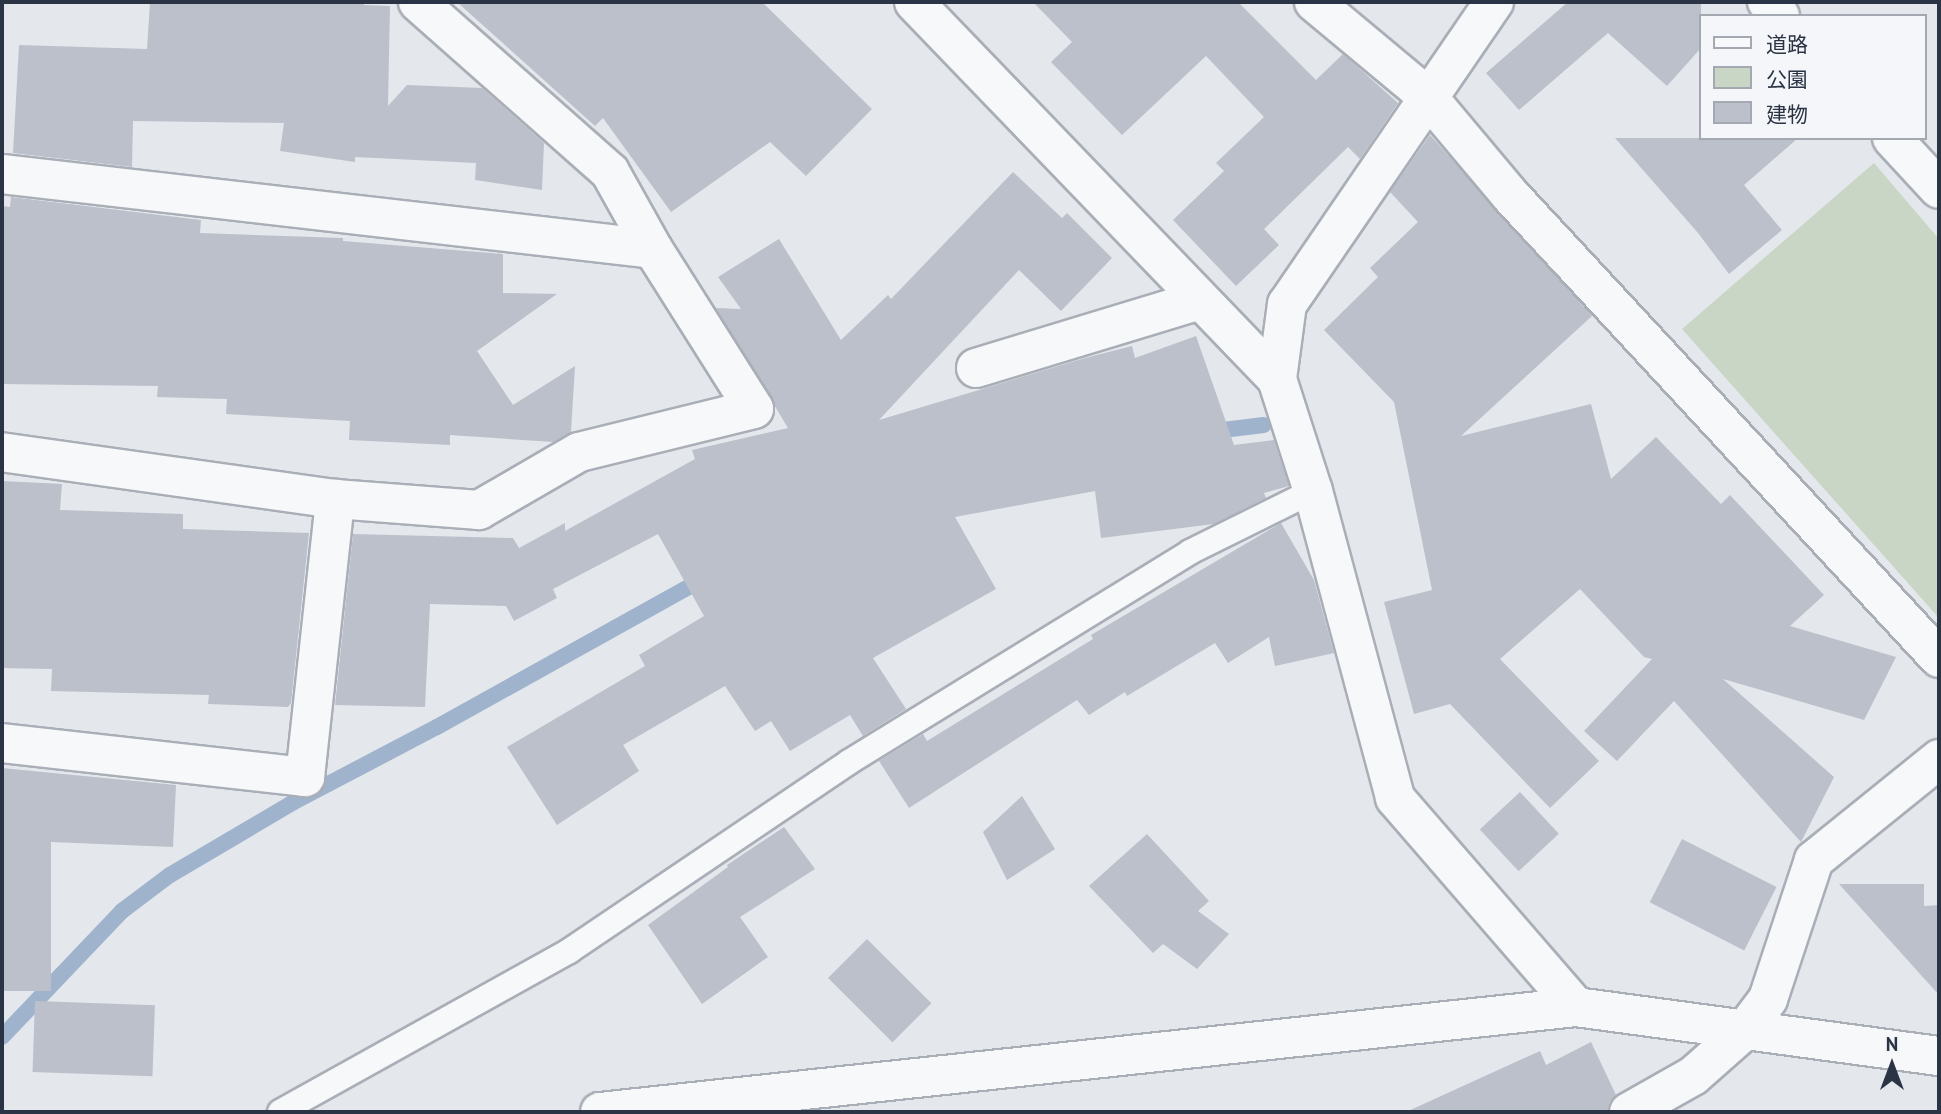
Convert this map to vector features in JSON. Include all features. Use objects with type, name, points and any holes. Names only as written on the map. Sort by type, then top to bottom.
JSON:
[{"type":"street","points":[[2,452],[335,499],[479,510],[579,452],[754,409],[653,249],[610,172],[418,2]]},
{"type":"street","points":[[914,2],[1277,379]]},
{"type":"street","points":[[1314,2],[1427,96],[1510,195],[1939,658]]},
{"type":"street","points":[[1494,2],[1427,96],[1287,304],[1277,379],[1313,491],[1395,798],[1576,1007]]},
{"type":"street","points":[[1894,140],[1939,189]]},
{"type":"street","points":[[2,174],[653,249]]},
{"type":"street","points":[[976,368],[1200,300]]},
{"type":"street","points":[[2,743],[305,777],[335,499]]},
{"type":"street","points":[[1629,1112],[1693,1076],[1744,1031],[1768,999],[1814,860],[1939,759]]},
{"type":"street","points":[[600,1112],[737,1108],[1576,1007],[1939,1056]]},
{"type":"lane","points":[[280,1112],[569,951],[860,755],[1190,552],[1313,491]]},
{"type":"green space","points":[[1874,163],[1939,239],[1939,618],[1682,329]]},
{"type":"building","points":[[150,2],[364,2],[364,5],[390,6],[388,106],[407,85],[482,88],[544,143],[542,190],[475,180],[476,163],[355,157],[355,162],[280,151],[284,123],[133,121],[132,167],[13,153],[19,45],[147,49]]},
{"type":"building","points":[[457,2],[762,2],[872,109],[806,176],[770,142],[671,212],[603,118],[595,126]]},
{"type":"building","points":[[1033,2],[1238,2],[1316,80],[1343,54],[1398,103],[1360,159],[1348,147],[1264,229],[1279,245],[1236,286],[1173,220],[1224,171],[1216,163],[1264,117],[1206,56],[1122,135],[1051,62],[1072,42]]},
{"type":"building","points":[[1568,2],[1701,2],[1700,49],[1667,86],[1608,33],[1519,110],[1486,73]]},
{"type":"building","points":[[1430,135],[1592,316],[1461,436],[1591,404],[1611,479],[1656,437],[1721,504],[1730,495],[1824,595],[1790,626],[1896,657],[1864,720],[1723,679],[1834,777],[1801,842],[1674,701],[1617,761],[1584,731],[1652,659],[1644,657],[1580,589],[1500,659],[1599,761],[1550,808],[1450,704],[1414,714],[1384,602],[1432,590],[1394,402],[1324,330],[1378,277],[1370,268],[1418,222],[1390,192]]},
{"type":"building","points":[[1615,138],[1796,140],[1744,185],[1782,230],[1729,274],[1698,233]]},
{"type":"building","points":[[1013,172],[1062,218],[1067,213],[1112,258],[1061,311],[1019,270],[879,420],[1085,358],[1132,346],[1135,358],[1196,336],[1234,445],[1274,440],[1289,486],[1264,493],[1266,498],[1214,524],[1101,538],[1095,491],[955,517],[996,589],[873,658],[906,709],[863,736],[850,715],[790,751],[771,721],[755,731],[725,686],[623,745],[639,771],[557,825],[507,747],[645,666],[639,655],[704,616],[658,534],[553,589],[557,598],[514,621],[506,606],[430,604],[425,707],[335,705],[353,534],[513,538],[519,548],[565,523],[565,531],[695,459],[692,450],[788,428],[716,308],[741,309],[718,277],[779,239],[841,340],[888,295],[891,299]]},
{"type":"building","points":[[11,197],[201,220],[200,233],[343,238],[343,241],[503,254],[503,293],[557,294],[477,351],[513,405],[575,366],[571,432],[553,442],[450,435],[450,445],[349,440],[350,421],[226,414],[227,399],[157,397],[158,386],[2,384],[2,206],[10,207]]},
{"type":"building","points":[[2,481],[62,484],[60,510],[183,514],[183,529],[309,533],[291,703],[288,707],[208,704],[209,695],[51,691],[52,669],[2,668]]},
{"type":"building","points":[[1281,523],[1314,580],[1334,653],[1275,666],[1269,637],[1228,663],[1215,643],[1127,696],[1125,692],[1089,715],[1077,700],[909,808],[879,761],[923,734],[927,741],[1093,639],[1091,635]]},
{"type":"building","points":[[2,768],[176,785],[173,847],[51,842],[51,991],[2,991]]},
{"type":"building","points":[[1520,792],[1559,834],[1519,871],[1480,830]]},
{"type":"building","points":[[1022,796],[1055,849],[1007,880],[983,832]]},
{"type":"building","points":[[784,827],[815,869],[740,917],[768,957],[702,1004],[648,925],[728,867],[727,865]]},
{"type":"building","points":[[1147,834],[1209,901],[1198,911],[1229,934],[1197,969],[1163,944],[1153,953],[1089,886]]},
{"type":"building","points":[[1682,839],[1776,887],[1744,950],[1650,902]]},
{"type":"building","points":[[1839,884],[1924,884],[1924,906],[1939,905],[1939,995]]},
{"type":"building","points":[[867,939],[931,1003],[892,1042],[828,978]]},
{"type":"building","points":[[35,1001],[155,1005],[152,1076],[33,1072]]},
{"type":"building","points":[[1591,1042],[1616,1095],[1610,1101],[1607,1112],[1406,1112],[1540,1051],[1546,1065]]},
{"type":"waterway","points":[[1207,432],[1264,425]]},
{"type":"waterway","points":[[2,1037],[122,911],[170,875],[292,803],[437,727],[707,577]]}]
